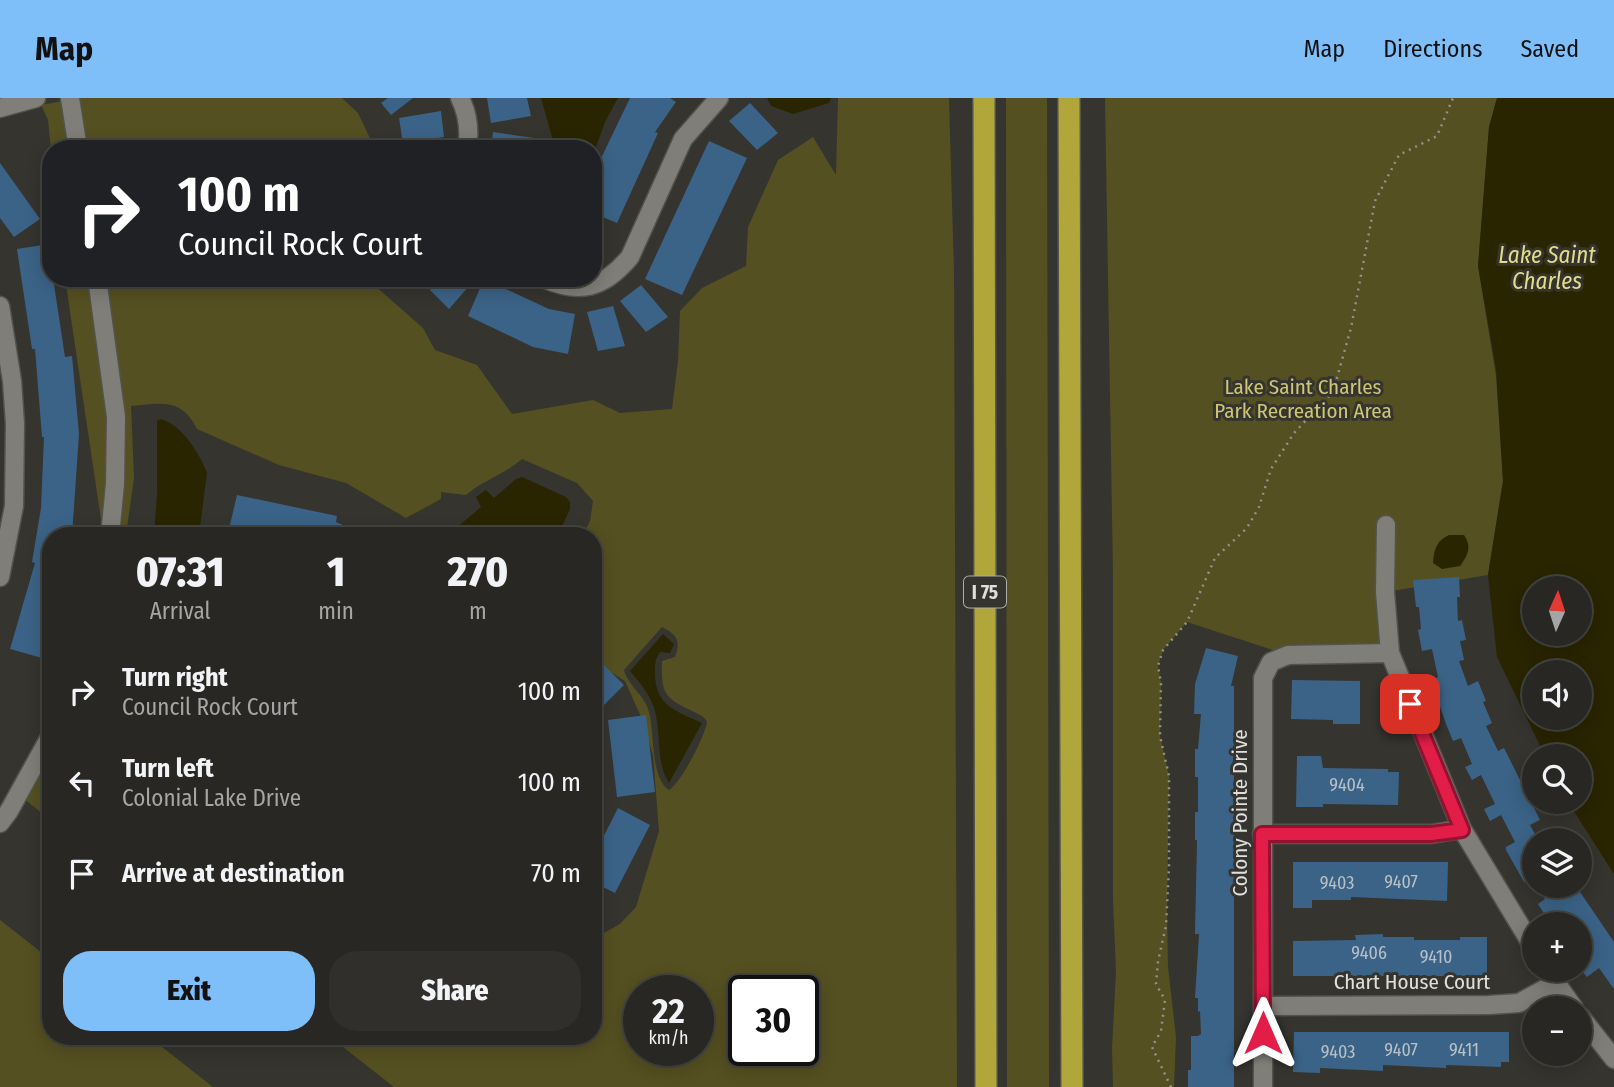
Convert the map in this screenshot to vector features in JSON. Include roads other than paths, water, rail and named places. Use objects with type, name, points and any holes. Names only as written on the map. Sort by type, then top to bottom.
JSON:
[{"type":"highway","name":"I 75","points":[[984,98],[986,1087]]},
{"type":"highway","points":[[1069,98],[1072,1087]]},
{"type":"street","points":[[1,109],[36,98]]},
{"type":"street","points":[[70,98],[77,140]]},
{"type":"street","points":[[460,98],[466,110],[468,140]]},
{"type":"street","points":[[602,281],[617,272],[630,257],[683,139],[719,98]]},
{"type":"street","points":[[98,287],[116,417],[115,484],[111,527]]},
{"type":"street","points":[[562,287],[585,287]]},
{"type":"street","points":[[0,306],[12,381],[15,465],[14,506],[0,577]]},
{"type":"street","points":[[1386,525],[1385,592],[1390,653],[1462,830],[1522,929]]},
{"type":"street","name":"Colony Pointe Drive","points":[[1263,1087],[1263,678],[1270,662],[1288,654],[1390,653]]},
{"type":"street","points":[[0,823],[42,751]]},
{"type":"street","points":[[1262,834],[1431,834],[1462,830]]},
{"type":"street","name":"Chart House Court","points":[[1264,1006],[1519,1003],[1544,982]]},
{"type":"street","points":[[1592,1031],[1614,1059]]},
{"type":"water","points":[[541,98],[618,98],[598,140],[552,140]]},
{"type":"water","points":[[767,98],[831,98],[829,103],[793,114],[771,106]]},
{"type":"water","name":"Lake Saint Charles","points":[[1497,98],[1614,98],[1614,874],[1592,840],[1592,828],[1585,828],[1576,814],[1592,814],[1592,744],[1539,744],[1532,730],[1592,730],[1592,660],[1522,660],[1522,709],[1497,657],[1488,575],[1503,481],[1496,369],[1478,266],[1489,127]]},
{"type":"water","points":[[161,419],[169,422],[183,434],[200,457],[207,473],[200,527],[155,527],[157,421]]},
{"type":"water","points":[[522,477],[566,497],[570,502],[570,509],[562,527],[457,527],[481,507],[476,497],[486,490],[494,498]]},
{"type":"water","points":[[1449,535],[1464,535],[1468,551],[1460,566],[1442,569],[1433,563],[1434,554],[1438,543]]},
{"type":"water","points":[[663,634],[674,644],[670,653],[660,652],[656,659],[655,673],[659,693],[669,706],[702,723],[669,783],[660,756],[654,708],[647,693],[630,671]]},
{"type":"park label","name":"Lake Saint Charles Park Recreation Area","points":[[1303,399]]}]
